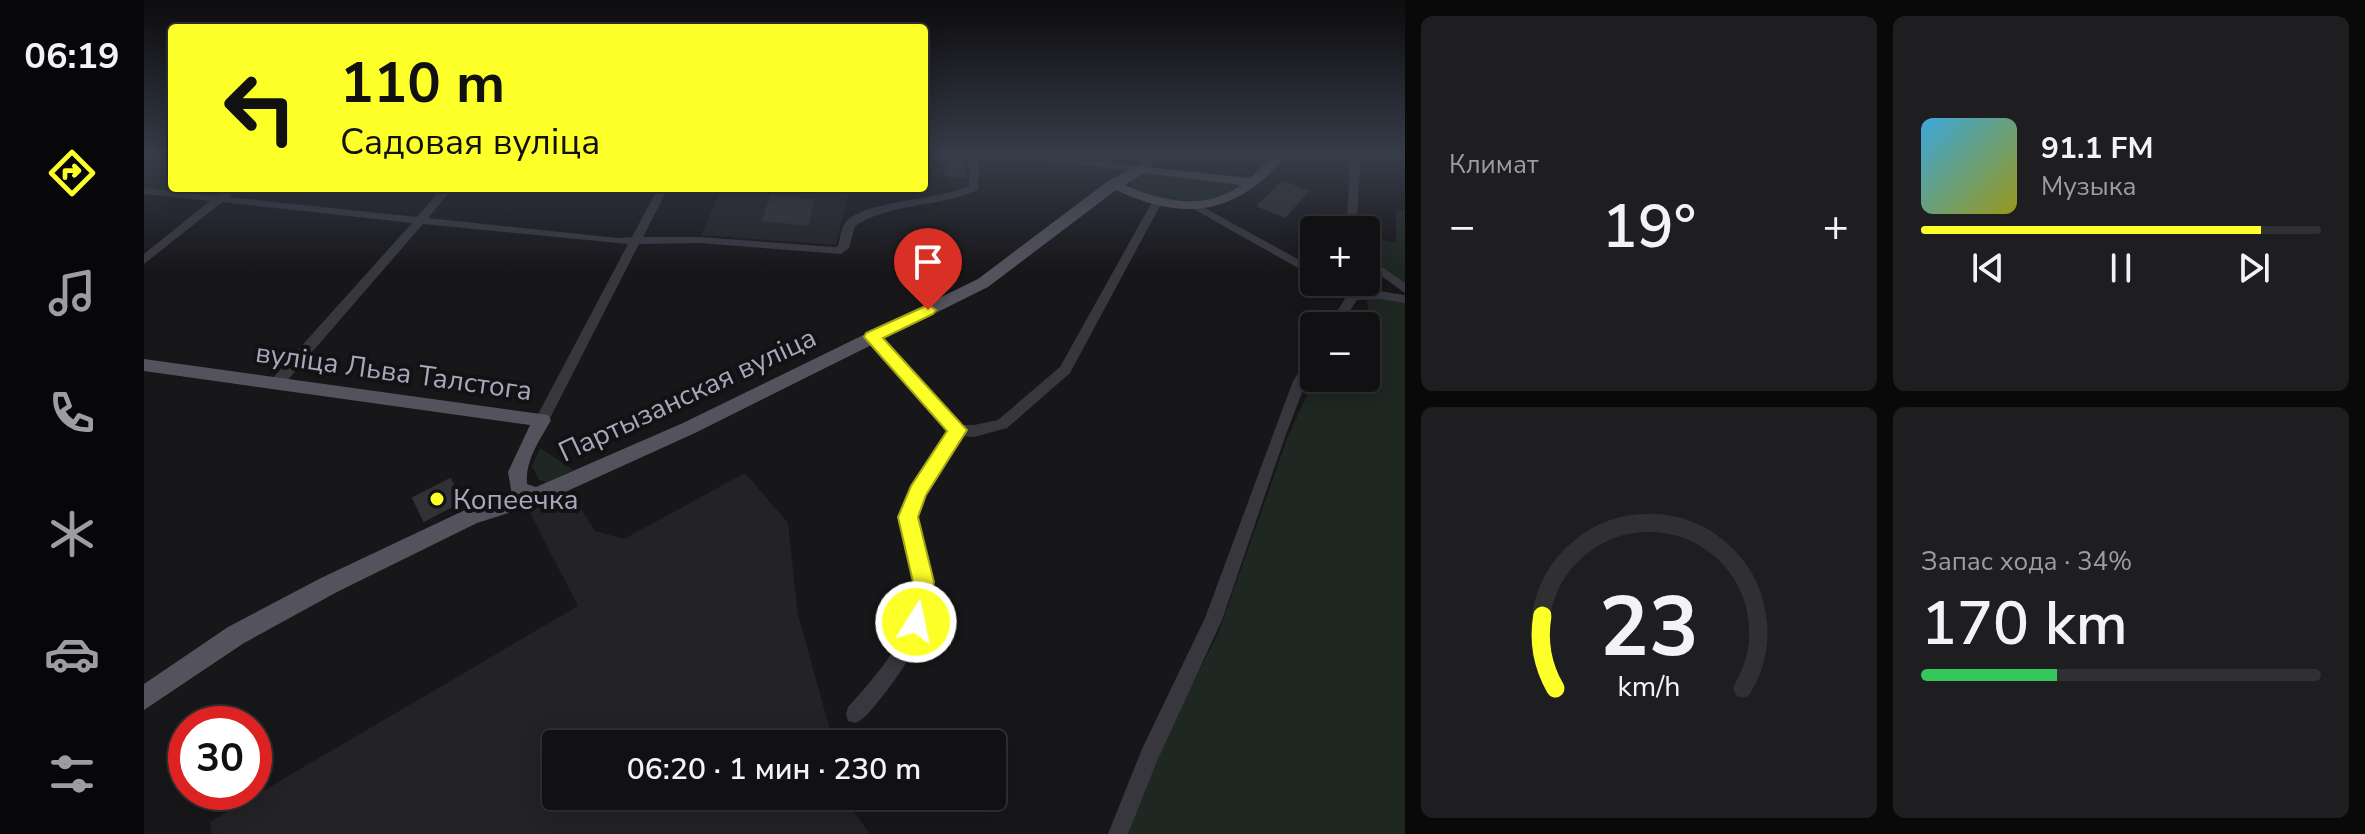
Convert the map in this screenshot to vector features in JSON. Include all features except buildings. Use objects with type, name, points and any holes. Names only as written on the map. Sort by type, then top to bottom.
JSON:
[{"type":"main road","name":"Партызанская вуліца","points":[[144,698],[207,653],[265,619],[472,516],[536,496],[689,428],[983,283],[1100,194]]},
{"type":"main road","points":[[1137,194],[1157,202],[1194,205],[1224,201],[1234,194]]},
{"type":"main road","name":"вуліца Льва Талстога","points":[[144,365],[542,420],[519,465],[495,500],[472,516]]},
{"type":"main road","points":[[519,465],[517,486],[524,493],[536,496]]},
{"type":"street","points":[[171,194],[633,242],[699,240],[837,251],[843,248],[850,224],[859,218],[900,207],[958,198],[965,194]]},
{"type":"street","points":[[144,260],[225,194]]},
{"type":"street","points":[[275,385],[443,194]]},
{"type":"street","points":[[542,420],[660,194]]},
{"type":"street","points":[[1352,216],[1353,194]]},
{"type":"street","points":[[872,337],[958,430],[974,431],[1002,424],[1065,370],[1157,202]]},
{"type":"street","points":[[1194,205],[1300,265]]},
{"type":"street","points":[[1380,270],[1405,289]]},
{"type":"street","points":[[1344,312],[1355,296],[1405,299]]},
{"type":"street","points":[[1118,834],[1149,756],[1213,620],[1300,381]]},
{"type":"street","points":[[855,714],[884,681],[916,622],[923,582],[908,517],[918,492],[958,430]]},
{"type":"shaded area","points":[[719,194],[849,194],[836,245],[701,235]]},
{"type":"shaded area","points":[[1148,194],[1230,194],[1195,203],[1190,200],[1173,203]]},
{"type":"shaded area","points":[[1405,210],[1405,283],[1380,264],[1382,240],[1396,243],[1396,211]]},
{"type":"shaded area","points":[[1366,298],[1405,302],[1405,834],[1126,834],[1164,738],[1218,634],[1288,436],[1308,392],[1380,392],[1380,312],[1369,312]]},
{"type":"shaded area","points":[[540,448],[573,470],[547,482],[539,480],[532,466]]},
{"type":"shaded area","points":[[745,473],[788,523],[798,615],[830,730],[542,730],[542,810],[852,810],[870,834],[212,834],[210,822],[230,810],[272,810],[272,786],[578,606],[527,507],[526,496],[563,480],[595,531],[624,539]]},
{"type":"place","name":"Копеечка","points":[[437,499]]},
{"type":"route","points":[[916,622],[923,582],[908,517],[918,492],[958,430],[872,337],[928,310]]}]
